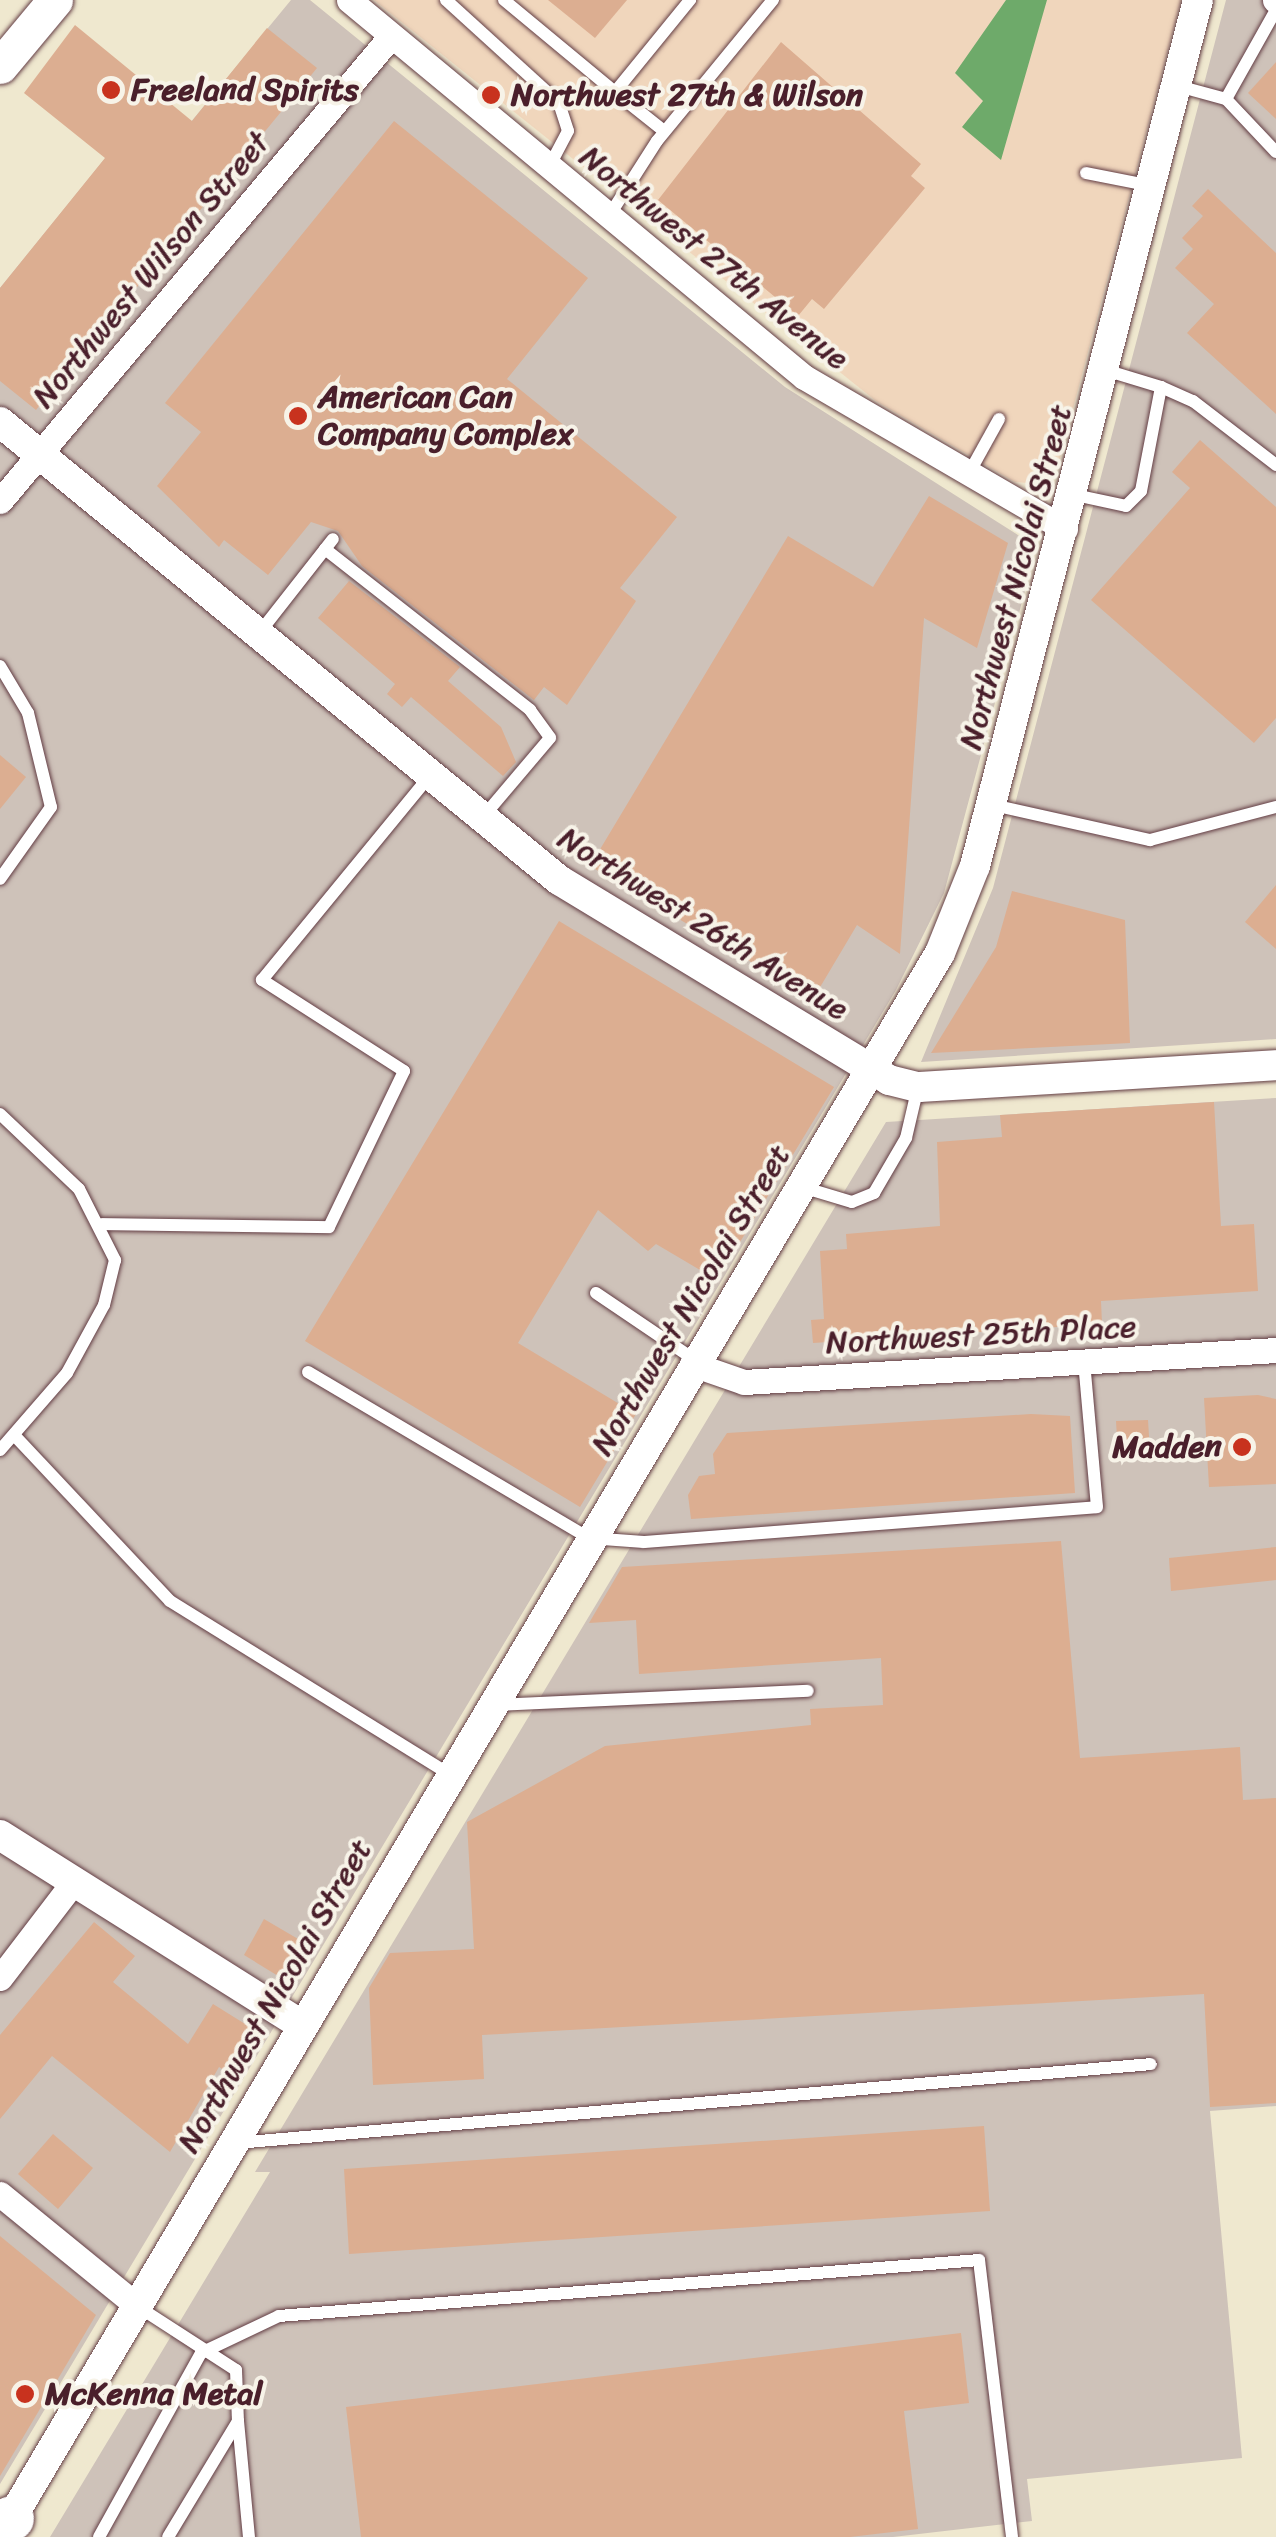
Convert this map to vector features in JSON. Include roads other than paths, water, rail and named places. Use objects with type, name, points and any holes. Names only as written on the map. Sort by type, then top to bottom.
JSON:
[{"type":"main road","points":[[0,66],[54,0]]},
{"type":"street","name":"Northwest 27th Avenue","points":[[348,0],[804,378],[967,477],[1066,529]]},
{"type":"street","name":"Northwest Nicolai Street","points":[[3,2524],[447,1773],[872,1069],[951,930],[991,804],[1066,529],[1198,0]]},
{"type":"street","name":"Northwest Wilson Street","points":[[0,502],[391,36]]},
{"type":"street","name":"Northwest 26th Avenue","points":[[0,422],[482,819],[587,898],[872,1069],[918,1087],[1276,1065]]},
{"type":"street","name":"Northwest 25th Place","points":[[693,1362],[744,1382],[1276,1350]]},
{"type":"street","points":[[0,1835],[298,2023]]},
{"type":"street","points":[[0,1978],[75,1880]]},
{"type":"street","points":[[0,2194],[135,2304]]},
{"type":"lane","points":[[446,0],[547,87],[568,131],[549,167]]},
{"type":"lane","points":[[504,0],[664,131]]},
{"type":"lane","points":[[615,92],[690,0]]},
{"type":"lane","points":[[608,217],[664,131],[774,0]]},
{"type":"lane","points":[[1226,99],[1276,10]]},
{"type":"lane","points":[[1176,85],[1226,99],[1276,152]]},
{"type":"lane","points":[[1086,173],[1152,186]]},
{"type":"lane","points":[[1108,370],[1193,401],[1276,465]]},
{"type":"lane","points":[[1075,495],[1126,506],[1141,491],[1161,388]]},
{"type":"lane","points":[[967,477],[999,419]]},
{"type":"lane","points":[[258,634],[329,544],[530,710],[550,738],[482,819]]},
{"type":"lane","points":[[0,666],[28,713],[52,808],[0,879]]},
{"type":"lane","points":[[102,1224],[329,1227],[404,1070],[262,980],[430,776]]},
{"type":"lane","points":[[991,804],[1150,840],[1276,808]]},
{"type":"lane","points":[[800,1187],[852,1202],[874,1193],[906,1138],[918,1087]]},
{"type":"lane","points":[[0,1114],[44,1149],[102,1224],[114,1281],[67,1373],[0,1450]]},
{"type":"lane","points":[[596,1293],[693,1362]]},
{"type":"lane","points":[[308,1372],[589,1538],[644,1542],[1097,1507],[1084,1362]]},
{"type":"lane","points":[[15,1436],[170,1600],[447,1773]]},
{"type":"lane","points":[[488,1705],[808,1691]]},
{"type":"lane","points":[[228,2144],[1152,2064]]},
{"type":"lane","points":[[99,2537],[201,2353],[279,2316],[344,2304],[979,2260],[1012,2537]]},
{"type":"lane","points":[[135,2304],[201,2353],[236,2370],[249,2537]]},
{"type":"lane","points":[[168,2537],[238,2421]]},
{"type":"place","name":"Freeland Spirits","points":[[111,90]]},
{"type":"place","name":"Northwest 27th & Wilson","points":[[491,95]]},
{"type":"place","name":"American Can Company Complex","points":[[298,416]]},
{"type":"place","name":"Madden","points":[[1242,1447]]},
{"type":"place","name":"McKenna Metal","points":[[25,2394]]}]
